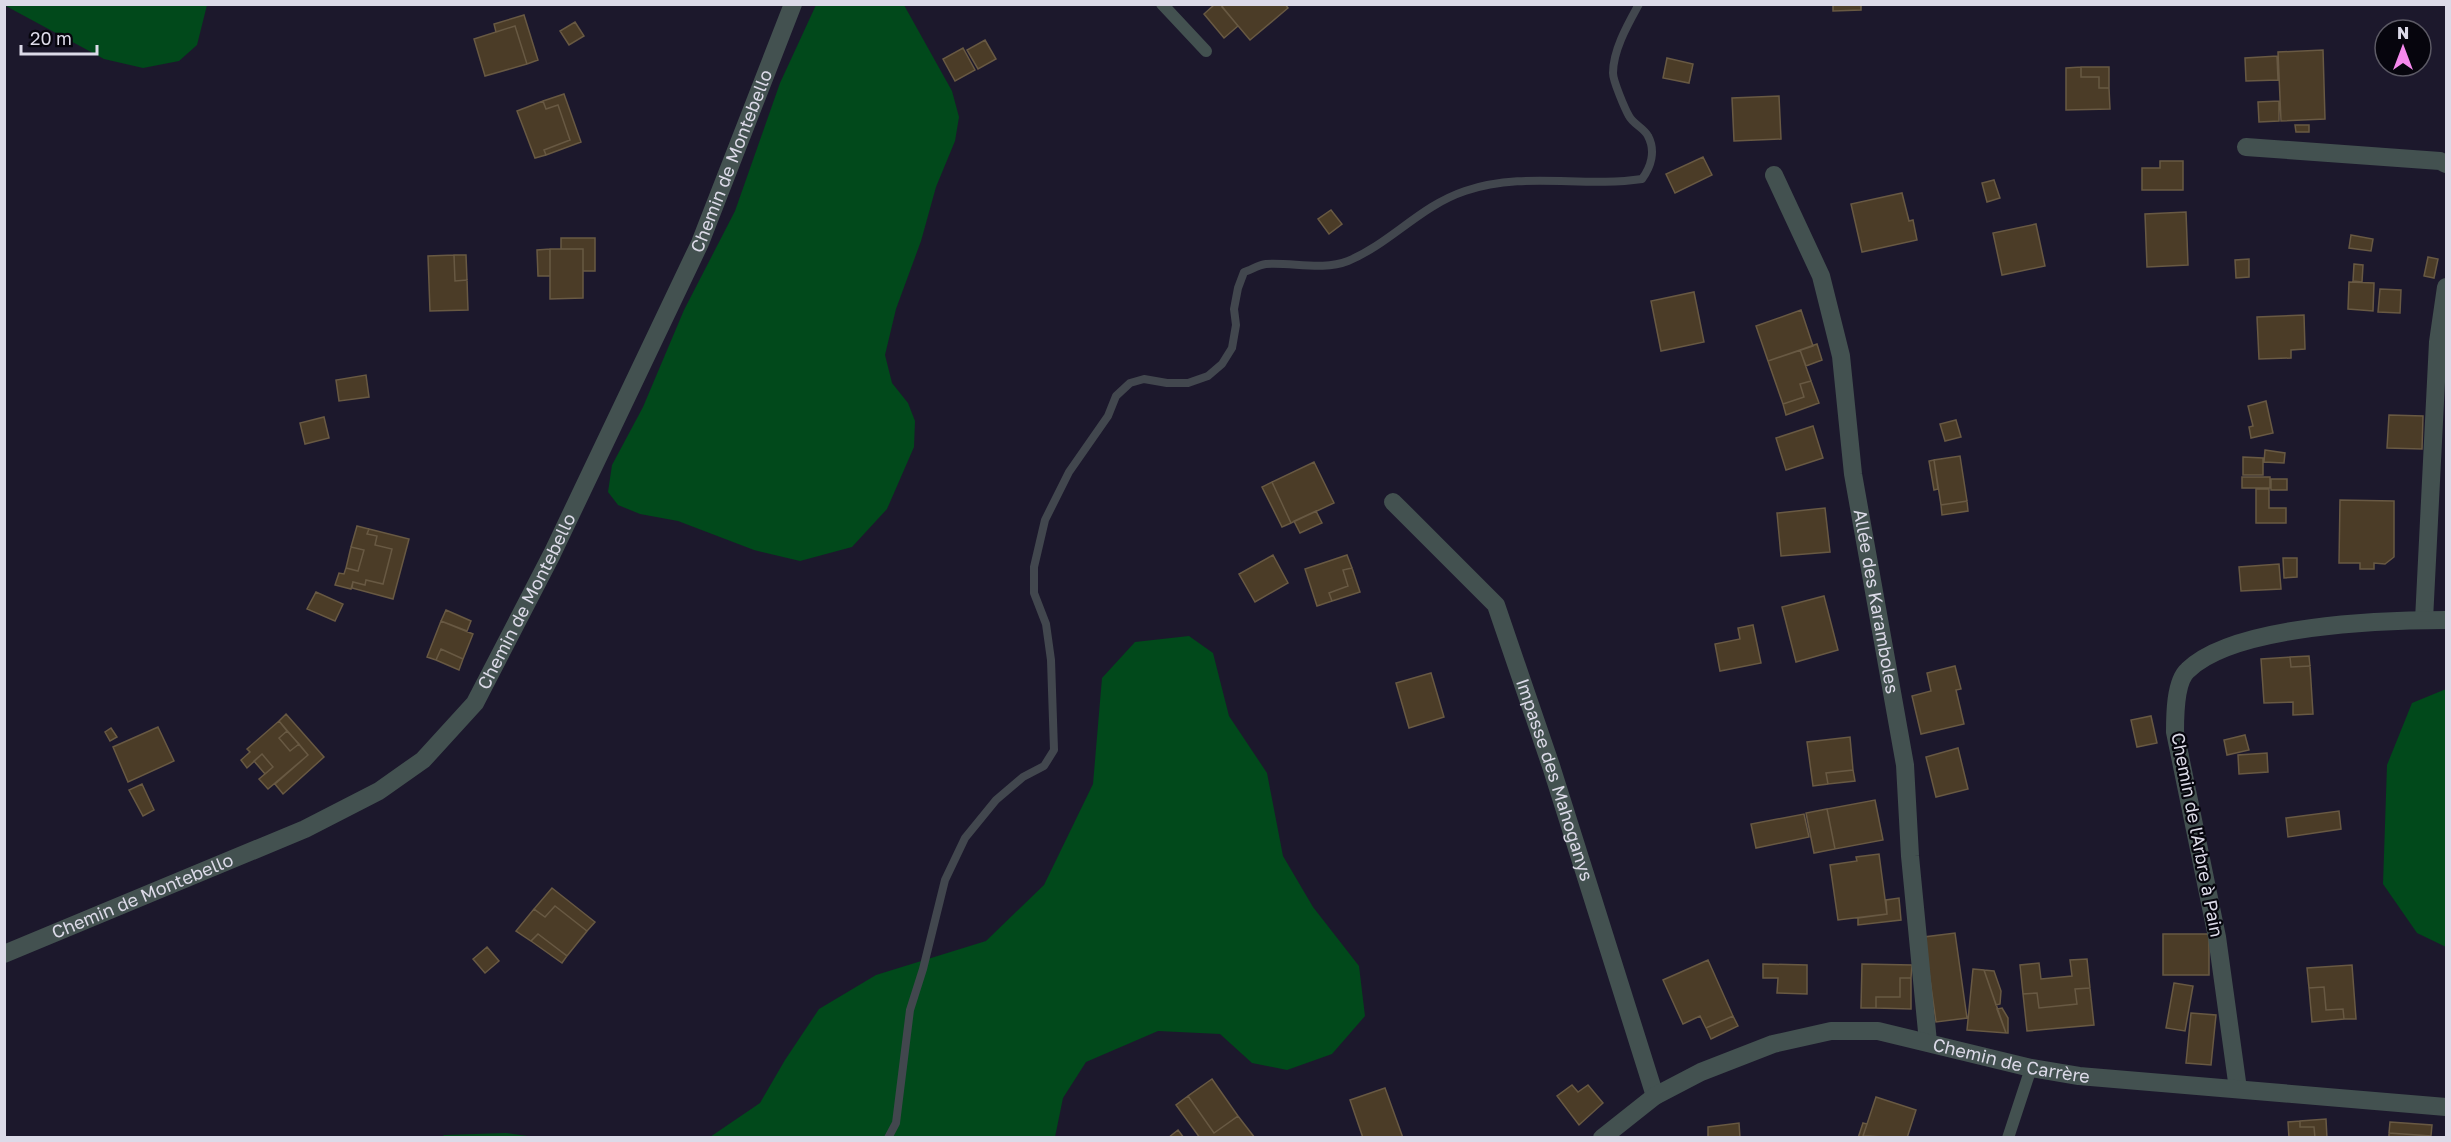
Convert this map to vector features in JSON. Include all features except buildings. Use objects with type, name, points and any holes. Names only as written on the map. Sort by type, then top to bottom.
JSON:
[{"type":"street","name":"Chemin de Montebello","points":[[4,954],[305,829],[379,791],[423,760],[475,703],[552,555],[700,243],[793,4]]},
{"type":"street","points":[[2246,147],[2440,161],[2446,164]]},
{"type":"street","name":"Allée des Karamboles","points":[[1774,175],[1821,276],[1841,356],[1854,474],[1905,765],[1910,856],[1928,1042]]},
{"type":"street","points":[[2424,620],[2438,342],[2446,287]]},
{"type":"street","name":"Impasse des Mahoganys","points":[[1393,502],[1496,605],[1551,766],[1655,1096]]},
{"type":"street","name":"Chemin de l'Arbre à Pain","points":[[2238,1089],[2217,937],[2175,732],[2176,702],[2186,671],[2212,652],[2260,637],[2312,628],[2446,620]]},
{"type":"street","name":"Chemin de Carrère","points":[[1602,1137],[1655,1096],[1701,1072],[1773,1044],[1831,1031],[1878,1031],[2031,1068],[2079,1076],[2446,1107]]},
{"type":"lane","points":[[1162,4],[1206,51]]},
{"type":"lane","points":[[2008,1137],[2031,1068]]},
{"type":"green space","points":[[4,5],[207,5],[197,45],[179,61],[143,68],[104,59]]},
{"type":"green space","points":[[816,5],[904,5],[952,91],[959,117],[955,141],[936,187],[921,241],[896,309],[885,355],[892,383],[908,403],[915,421],[914,447],[887,509],[852,547],[800,561],[754,550],[678,521],[640,514],[618,505],[608,492],[612,465],[643,407],[684,310],[735,211],[780,83]]},
{"type":"green space","points":[[1189,636],[1213,653],[1229,716],[1267,773],[1283,856],[1313,907],[1359,966],[1365,1016],[1332,1054],[1287,1070],[1252,1063],[1220,1034],[1158,1031],[1086,1062],[1063,1098],[1055,1137],[710,1137],[760,1103],[819,1009],[876,975],[986,941],[1044,885],[1093,784],[1102,678],[1135,642]]},
{"type":"green space","points":[[2446,689],[2446,947],[2417,933],[2383,884],[2387,765],[2412,703]]},
{"type":"green space","points":[[506,1133],[535,1137],[442,1137],[444,1135]]},
{"type":"waterway","points":[[888,1138],[896,1123],[910,1010],[923,969],[945,880],[965,838],[996,800],[1023,777],[1044,766],[1054,750],[1051,660],[1046,624],[1034,593],[1034,567],[1045,520],[1069,472],[1108,416],[1116,396],[1130,383],[1144,379],[1167,383],[1188,383],[1208,376],[1222,364],[1232,348],[1236,325],[1234,309],[1238,288],[1244,272],[1257,266],[1266,264],[1328,265],[1348,261],[1378,245],[1434,206],[1465,191],[1487,185],[1532,181],[1597,182],[1642,179],[1648,169],[1652,147],[1646,133],[1629,116],[1613,73],[1618,46],[1639,4]]}]
